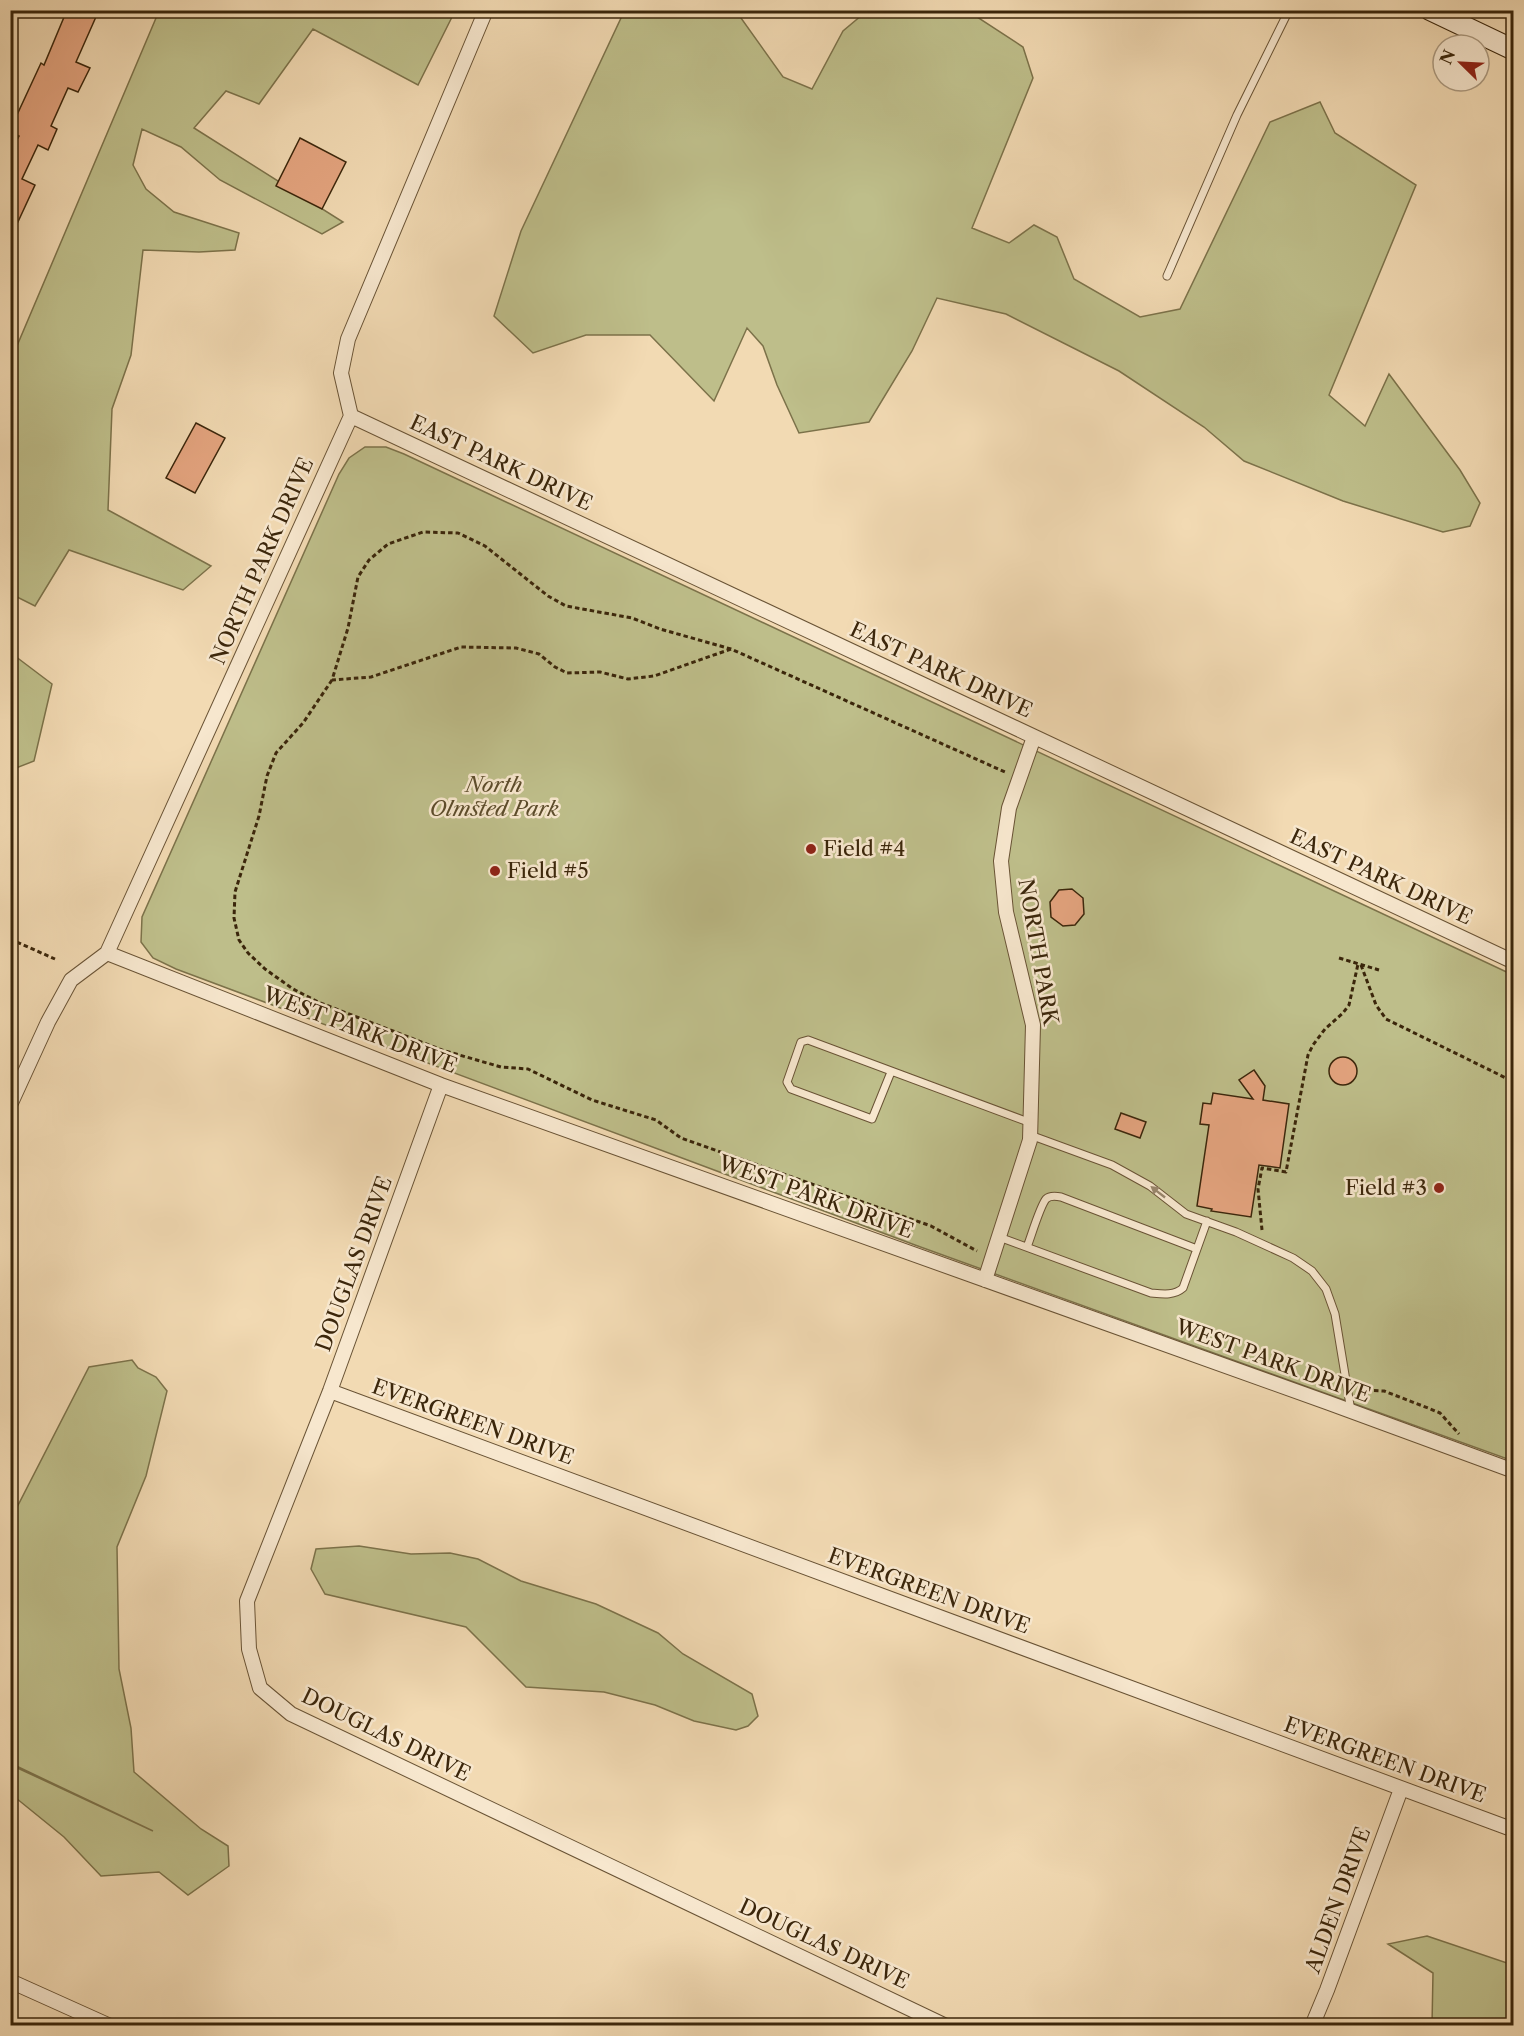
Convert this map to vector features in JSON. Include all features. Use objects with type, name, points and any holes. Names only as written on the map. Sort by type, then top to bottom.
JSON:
[{"type":"main road","points":[[1430,10],[1514,50]]},
{"type":"street","points":[[351,416],[341,373],[348,339],[486,10]]},
{"type":"street","name":"EAST PARK DRIVE","points":[[351,416],[1514,962]]},
{"type":"street","name":"NORTH PARK DRIVE","points":[[10,1105],[48,1022],[71,980],[107,953],[351,416]]},
{"type":"street","name":"NORTH PARK","points":[[985,1280],[1030,1140],[1033,1025],[1006,912],[1001,861],[1009,808],[1034,737]]},
{"type":"street","name":"WEST PARK DRIVE","points":[[107,953],[441,1085],[1514,1471]]},
{"type":"street","name":"DOUGLAS DRIVE","points":[[441,1085],[330,1391],[247,1601],[249,1649],[261,1688],[291,1714],[946,2025]]},
{"type":"street","name":"EVERGREEN DRIVE","points":[[330,1391],[1514,1830]]},
{"type":"street","name":"ALDEN DRIVE","points":[[1312,2025],[1401,1789]]},
{"type":"street","points":[[10,1981],[110,2025]]},
{"type":"lane","points":[[1167,276],[1237,115],[1289,10]]},
{"type":"lane","points":[[891,1072],[872,1119],[791,1089],[787,1082],[801,1042],[808,1040],[891,1072],[1030,1129],[1112,1165],[1150,1186],[1186,1214],[1293,1258],[1312,1271],[1326,1289],[1335,1314],[1351,1411]]},
{"type":"lane","points":[[1028,1247],[1042,1207],[1052,1196],[1061,1197],[1197,1249]]},
{"type":"lane","points":[[999,1237],[1151,1293],[1168,1294],[1179,1292],[1183,1288],[1207,1221]]},
{"type":"path","points":[[977,1251],[931,1226],[681,1138],[656,1120],[592,1100],[528,1069],[501,1067],[442,1050],[318,1002],[292,988],[265,969],[248,953],[239,940],[234,918],[235,892],[256,825],[267,776],[276,753],[303,723],[332,680],[348,628],[358,577],[369,560],[388,544],[423,532],[458,533],[485,546],[548,596],[566,606],[632,618],[660,629],[731,649],[1006,773]]},
{"type":"path","points":[[332,680],[371,678],[461,647],[516,648],[539,654],[567,673],[600,672],[628,680],[654,676],[731,649]]},
{"type":"path","points":[[10,939],[55,959]]},
{"type":"path","points":[[1339,958],[1379,970]]},
{"type":"path","points":[[1360,965],[1376,1005],[1386,1018],[1514,1082]]},
{"type":"path","points":[[1263,1244],[1258,1189],[1262,1168],[1286,1172],[1308,1055],[1325,1029],[1343,1013],[1348,1005],[1360,965]]},
{"type":"path","points":[[1359,1390],[1384,1391],[1440,1413],[1462,1436]]},
{"type":"green space","points":[[627,10],[736,11],[783,77],[812,89],[843,31],[868,10],[968,11],[1023,47],[1033,78],[972,228],[1009,243],[1034,225],[1057,237],[1074,279],[1140,317],[1180,309],[1270,122],[1320,102],[1335,133],[1416,185],[1329,395],[1365,426],[1389,374],[1460,470],[1480,503],[1470,526],[1443,532],[1343,501],[1244,461],[1204,427],[1119,371],[1006,314],[937,298],[912,351],[869,422],[799,433],[777,385],[763,346],[747,328],[714,401],[650,335],[586,335],[533,353],[494,316],[521,231],[622,16]]},
{"type":"green space","points":[[159,11],[455,11],[418,85],[313,29],[259,104],[226,91],[194,128],[343,222],[322,234],[220,180],[181,147],[142,129],[133,165],[146,189],[174,212],[239,233],[235,250],[199,252],[143,250],[131,355],[112,409],[108,510],[211,566],[183,590],[69,550],[35,606],[11,594],[11,360]]},
{"type":"green space","name":"North Olmsted Park","points":[[365,447],[386,447],[404,454],[1513,975],[1513,1461],[915,1245],[176,969],[153,958],[141,942],[142,917],[339,474],[349,458]]},
{"type":"green space","points":[[11,653],[52,684],[34,761],[11,770]]},
{"type":"green space","points":[[132,1360],[138,1368],[156,1377],[167,1391],[146,1476],[117,1547],[119,1669],[131,1728],[134,1772],[201,1829],[228,1846],[229,1866],[188,1895],[159,1872],[101,1876],[64,1837],[11,1794],[11,1765],[153,1831],[10,1763],[11,1519],[89,1367]]},
{"type":"green space","points":[[359,1546],[411,1554],[450,1553],[478,1559],[521,1581],[596,1604],[658,1633],[683,1654],[752,1694],[758,1716],[748,1726],[736,1730],[694,1721],[655,1705],[604,1692],[526,1687],[466,1627],[325,1594],[311,1569],[316,1549]]},
{"type":"green space","points":[[1427,1936],[1513,1965],[1513,2025],[1432,2025],[1433,1973],[1388,1944]]},
{"type":"building","points":[[67,10],[99,10],[76,62],[90,68],[78,92],[68,88],[51,126],[57,129],[48,150],[38,145],[22,179],[35,185],[10,239],[10,153],[19,136],[10,130],[41,63],[44,65]]},
{"type":"building","points":[[300,138],[346,162],[322,209],[276,186]]},
{"type":"building","points":[[196,423],[225,438],[195,493],[166,478]]},
{"type":"building","points":[[1072,889],[1083,898],[1084,914],[1075,925],[1063,926],[1051,917],[1050,902],[1059,890]]},
{"type":"building","points":[[1343,1057],[1353,1061],[1357,1071],[1353,1081],[1343,1085],[1333,1081],[1329,1071],[1333,1061]]},
{"type":"building","points":[[1254,1070],[1265,1086],[1263,1100],[1289,1104],[1280,1168],[1259,1165],[1251,1217],[1211,1211],[1212,1209],[1197,1206],[1209,1125],[1200,1124],[1203,1103],[1211,1104],[1213,1093],[1253,1099],[1239,1080]]},
{"type":"building","points":[[1121,1113],[1146,1122],[1140,1138],[1115,1129]]},
{"type":"place","name":"Field #4","points":[[811,849]]},
{"type":"place","name":"Field #5","points":[[495,871]]},
{"type":"place","name":"Field #3","points":[[1439,1188]]}]
